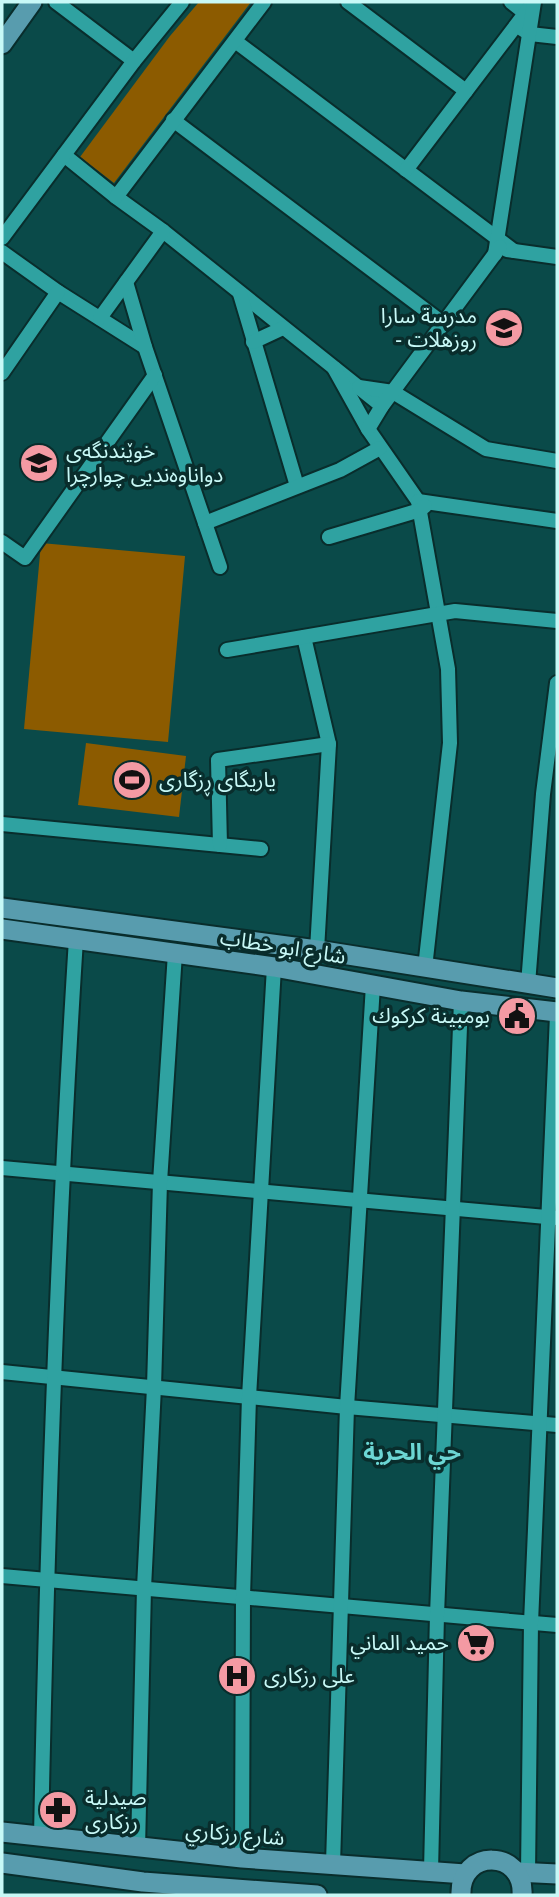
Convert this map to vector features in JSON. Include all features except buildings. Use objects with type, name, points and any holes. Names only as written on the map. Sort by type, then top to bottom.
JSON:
[{"type":"main road","points":[[2,44],[32,2]]},
{"type":"main road","name":"شارع ابو خطاب","points":[[11,920],[317,950],[557,988]]},
{"type":"main road","name":"شارع ابو خطاب","points":[[11,920],[76,939],[274,967],[461,1001],[557,1014]]},
{"type":"main road","name":"شارع رزكاري","points":[[2,1832],[242,1858],[465,1874]]},
{"type":"main road","points":[[461,1895],[465,1874],[474,1866],[491,1860],[502,1862],[522,1873],[557,1874]]},
{"type":"main road","points":[[2,1863],[143,1889],[317,1895]]},
{"type":"main road","points":[[522,1873],[522,1895]]},
{"type":"street","points":[[56,2],[134,61]]},
{"type":"street","points":[[2,238],[181,2]]},
{"type":"street","points":[[116,197],[264,2]]},
{"type":"street","points":[[348,2],[466,91]]},
{"type":"street","points":[[511,2],[531,5]]},
{"type":"street","points":[[406,170],[531,5]]},
{"type":"street","points":[[368,429],[382,406],[501,247],[530,34],[531,5]]},
{"type":"street","points":[[516,25],[530,34],[557,37]]},
{"type":"street","points":[[235,41],[406,170],[501,247],[557,257]]},
{"type":"street","points":[[173,120],[444,324]]},
{"type":"street","points":[[64,155],[382,406]]},
{"type":"street","points":[[100,318],[163,231]]},
{"type":"street","points":[[2,252],[58,292],[145,346]]},
{"type":"street","points":[[126,282],[220,567]]},
{"type":"street","points":[[2,373],[58,292]]},
{"type":"street","points":[[240,294],[297,486]]},
{"type":"street","points":[[253,342],[283,328]]},
{"type":"street","points":[[334,368],[380,448],[422,505],[448,668],[450,743],[425,968]]},
{"type":"street","points":[[2,542],[24,558],[155,375]]},
{"type":"street","points":[[359,387],[393,392],[486,449],[557,461]]},
{"type":"street","points":[[205,523],[341,470],[380,448]]},
{"type":"street","points":[[330,537],[422,505],[557,521]]},
{"type":"street","points":[[227,650],[455,611],[557,621]]},
{"type":"street","points":[[304,636],[329,744],[317,950]]},
{"type":"street","points":[[528,984],[550,795],[557,683]]},
{"type":"street","points":[[220,845],[218,761],[329,744]]},
{"type":"street","points":[[2,824],[261,849]]},
{"type":"street","points":[[41,1837],[46,1580],[61,1173],[76,939]]},
{"type":"street","points":[[138,1848],[144,1588],[160,1182],[175,953]]},
{"type":"street","points":[[242,1858],[243,1597],[249,1397],[274,967]]},
{"type":"street","points":[[333,1864],[347,1407],[373,985]]},
{"type":"street","points":[[431,1871],[437,1615],[461,1001]]},
{"type":"street","points":[[522,1873],[540,1423],[553,1217],[557,1014]]},
{"type":"street","points":[[2,1168],[553,1217]]},
{"type":"street","points":[[2,1372],[557,1425]]},
{"type":"street","points":[[2,1576],[557,1625]]},
{"type":"shaded area","points":[[199,2],[251,2],[114,183],[80,157],[170,36]]},
{"type":"shaded area","points":[[41,543],[185,556],[168,742],[24,729]]},
{"type":"shaded area","name":"یاریگای ڕزگاری","points":[[86,743],[186,756],[179,817],[78,805]]},
{"type":"place","name":"مدرسة سارا - روزهلات","points":[[504,328]]},
{"type":"place","name":"خوێندنگەی دواناوەندیی چوارچرا","points":[[39,463]]},
{"type":"place","name":"یاریگای ڕزگاری","points":[[132,780]]},
{"type":"place","name":"بومبينة كركوك","points":[[517,1016]]},
{"type":"place","name":"حميد الماني","points":[[476,1643]]},
{"type":"place","name":"على رزكارى","points":[[237,1676]]},
{"type":"place","name":"صيدلية رزكارى","points":[[58,1810]]},
{"type":"district","name":"حي الحرية","points":[[412,1452]]}]
